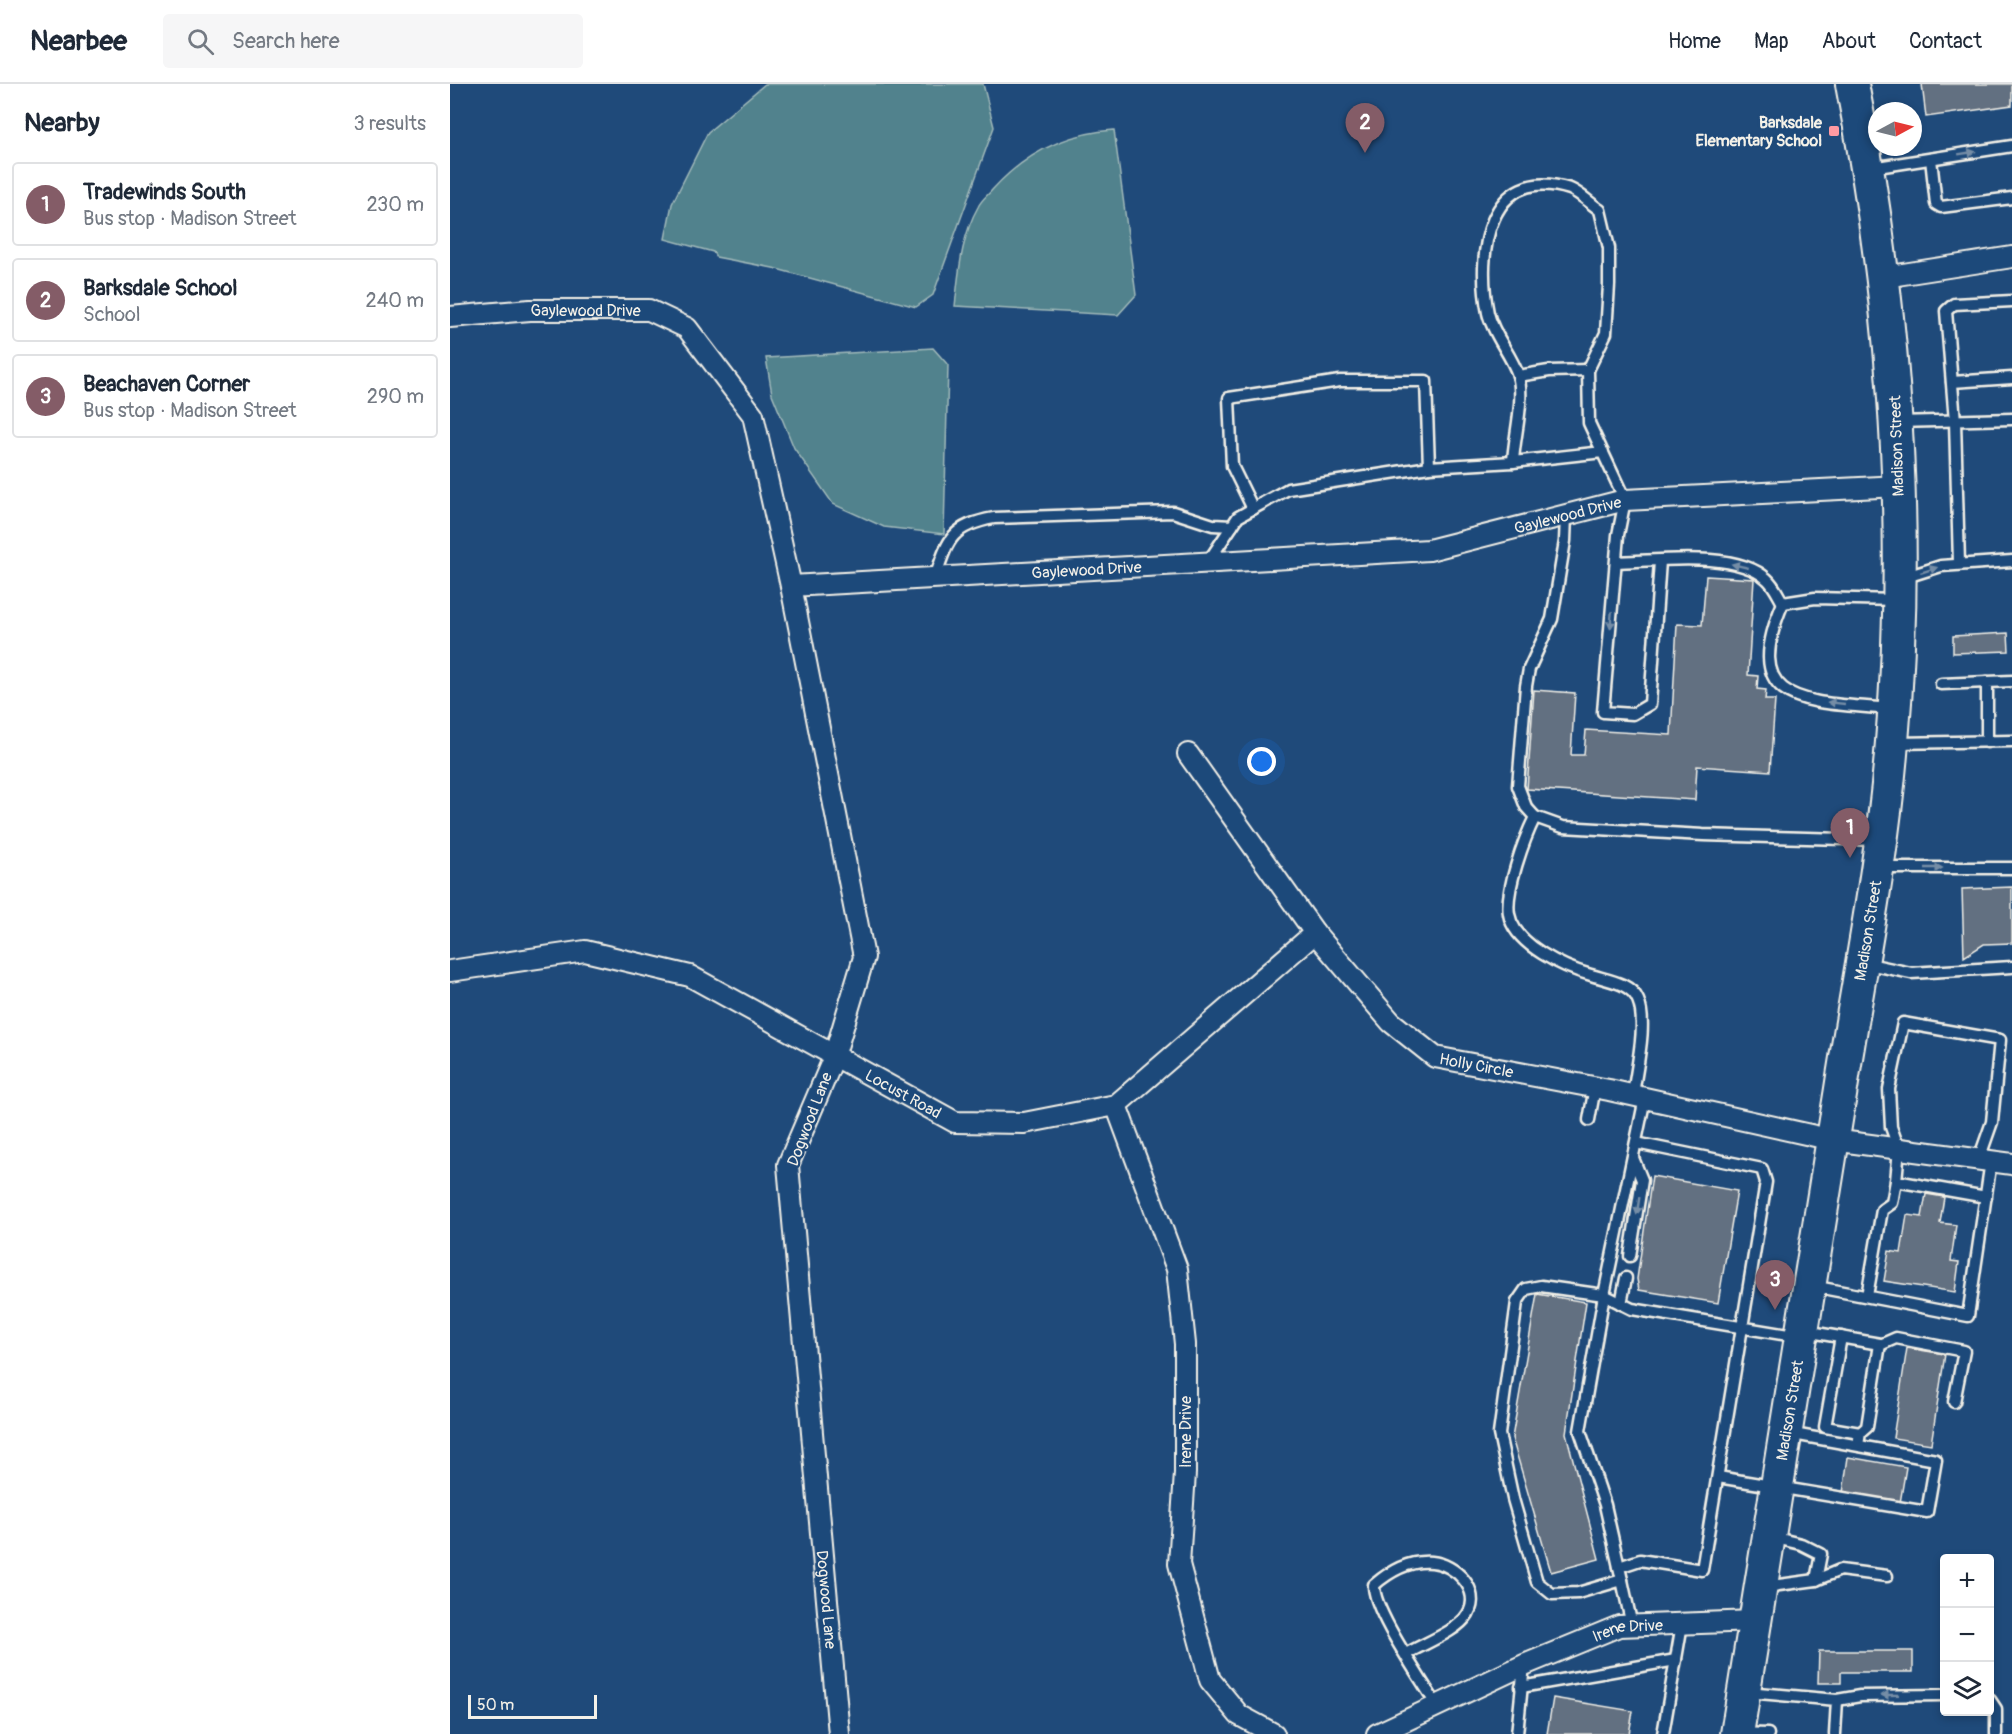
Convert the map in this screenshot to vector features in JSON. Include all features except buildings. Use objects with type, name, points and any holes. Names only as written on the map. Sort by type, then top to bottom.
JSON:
[{"type":"main road","name":"Madison Street","points":[[1737,1734],[1861,963],[1892,743],[1899,590],[1897,423],[1884,277],[1852,84]]},
{"type":"street","points":[[1884,277],[2012,257]]},
{"type":"street","name":"Gaylewood Drive","points":[[450,317],[530,310],[649,310],[687,328],[753,414],[791,586],[1429,550],[1625,500],[1899,486]]},
{"type":"street","name":"Dogwood Lane","points":[[791,586],[864,957],[834,1057],[788,1165],[839,1734]]},
{"type":"street","name":"Holly Circle","points":[[1188,754],[1315,933],[1391,1022],[1435,1057],[1595,1087],[1833,1140],[2012,1164]]},
{"type":"street","points":[[1116,1106],[1315,933]]},
{"type":"street","name":"Locust Road","points":[[450,971],[585,951],[690,975],[834,1057],[955,1122],[1024,1123],[1116,1106]]},
{"type":"street","name":"Irene Drive","points":[[1116,1106],[1177,1269],[1185,1344],[1185,1473],[1179,1564],[1210,1680],[1239,1715],[1274,1734]]},
{"type":"street","name":"Irene Drive","points":[[1377,1734],[1524,1665],[1619,1626],[1755,1621]]},
{"type":"lane","points":[[1867,168],[2012,146]]},
{"type":"lane","points":[[1931,159],[1936,204],[1941,207],[2012,198]]},
{"type":"lane","points":[[1513,462],[1519,405],[1518,376],[1489,315],[1484,274],[1489,227],[1506,198],[1536,183],[1572,190],[1600,210],[1609,248],[1606,333],[1588,370],[1589,423],[1625,500],[1603,712],[1633,714],[1650,704],[1660,561]]},
{"type":"lane","points":[[1959,563],[1955,421],[1946,311],[1954,304],[2012,301]]},
{"type":"lane","points":[[1518,376],[1549,371],[1588,370]]},
{"type":"lane","points":[[1952,382],[2012,378]]},
{"type":"lane","points":[[1253,508],[1232,466],[1229,398],[1262,390],[1340,381],[1426,381],[1429,467]]},
{"type":"lane","points":[[1897,423],[2012,419]]},
{"type":"lane","points":[[1208,562],[1238,517],[1288,489],[1429,467],[1553,460],[1603,452]]},
{"type":"lane","points":[[935,578],[947,543],[967,523],[994,518],[1173,512],[1213,525],[1232,526]]},
{"type":"lane","points":[[1566,515],[1565,541],[1552,619],[1529,669],[1526,686],[1518,786],[1526,807],[1535,817],[1563,827],[1703,835],[2012,868]]},
{"type":"lane","points":[[1617,562],[1719,561],[1752,569],[1768,580],[1783,603]]},
{"type":"lane","points":[[1783,603],[1899,590],[1941,566],[2012,561]]},
{"type":"lane","points":[[1783,603],[1772,628],[1769,664],[1779,688],[1800,699],[1894,709]]},
{"type":"lane","points":[[1941,684],[2012,681]]},
{"type":"lane","points":[[1987,682],[1987,742]]},
{"type":"lane","points":[[1892,743],[2012,741]]},
{"type":"lane","points":[[1535,817],[1521,845],[1509,914],[1514,926],[1544,955],[1580,972],[1617,982],[1631,989],[1638,998],[1642,1016],[1636,1143],[1604,1295],[1580,1431],[1605,1506],[1632,1626]]},
{"type":"lane","points":[[1861,963],[1911,973],[2012,967]]},
{"type":"lane","points":[[1809,1285],[1968,1316],[1986,1197],[1985,1160],[1992,1122],[2000,1040],[1903,1023],[1889,1089],[1891,1127],[1899,1149],[1896,1180],[1892,1203],[1882,1210],[1867,1296]]},
{"type":"lane","points":[[1589,1119],[1595,1087]]},
{"type":"lane","points":[[1620,1568],[1640,1560],[1702,1570],[1767,1182],[1762,1169],[1636,1143]]},
{"type":"lane","points":[[1630,1256],[1642,1180],[1633,1158]]},
{"type":"lane","points":[[1896,1180],[1986,1197]]},
{"type":"lane","points":[[1621,1304],[1626,1278]]},
{"type":"lane","points":[[1622,1580],[1578,1593],[1552,1594],[1537,1582],[1513,1499],[1499,1434],[1517,1302],[1526,1289],[1541,1286],[1604,1295],[1632,1309],[1802,1334],[1841,1337],[1880,1345],[1896,1338],[1965,1351],[1954,1402]]},
{"type":"lane","points":[[1841,1337],[1825,1427],[1860,1433]]},
{"type":"lane","points":[[1858,1445],[1860,1433],[1867,1427],[1880,1345]]},
{"type":"lane","points":[[1718,1477],[1927,1512],[1936,1460],[1785,1432]]},
{"type":"lane","points":[[1769,1536],[1801,1544],[1821,1554],[1816,1580]]},
{"type":"lane","points":[[1406,1654],[1460,1623],[1468,1614],[1473,1602],[1469,1589],[1464,1578],[1449,1566],[1433,1562],[1415,1563],[1388,1572],[1374,1585],[1373,1597],[1406,1654],[1437,1706]]},
{"type":"lane","points":[[1760,1587],[1816,1580],[1840,1570],[1887,1576]]},
{"type":"lane","points":[[1663,1734],[1682,1624]]},
{"type":"lane","points":[[1521,1687],[1676,1660]]},
{"type":"lane","points":[[1517,1734],[1524,1665]]},
{"type":"lane","points":[[1743,1692],[1837,1700],[1860,1695],[1940,1695]]},
{"type":"lane","points":[[1835,1734],[1837,1700]]},
{"type":"lane","points":[[1994,1706],[1996,1709],[1996,1734]]},
{"type":"lane","points":[[1737,1734],[1768,1734]]},
{"type":"green space","points":[[765,84],[983,84],[994,127],[933,295],[916,307],[773,268],[716,257],[713,252],[665,239],[672,204],[708,132]]},
{"type":"green space","points":[[1114,130],[1136,295],[1118,315],[955,306],[964,243],[979,204],[1005,177],[1033,156],[1063,141],[1096,132]]},
{"type":"green space","points":[[933,348],[948,365],[944,534],[884,527],[833,504],[794,448],[772,394],[766,358]]},
{"type":"place","name":"Barksdale Elementary School","points":[[1834,131]]},
{"type":"place","name":"Barksdale School","points":[[1365,153]]},
{"type":"place","name":"Tradewinds South","points":[[1850,858]]},
{"type":"place","name":"Beachaven Corner","points":[[1775,1310]]}]
